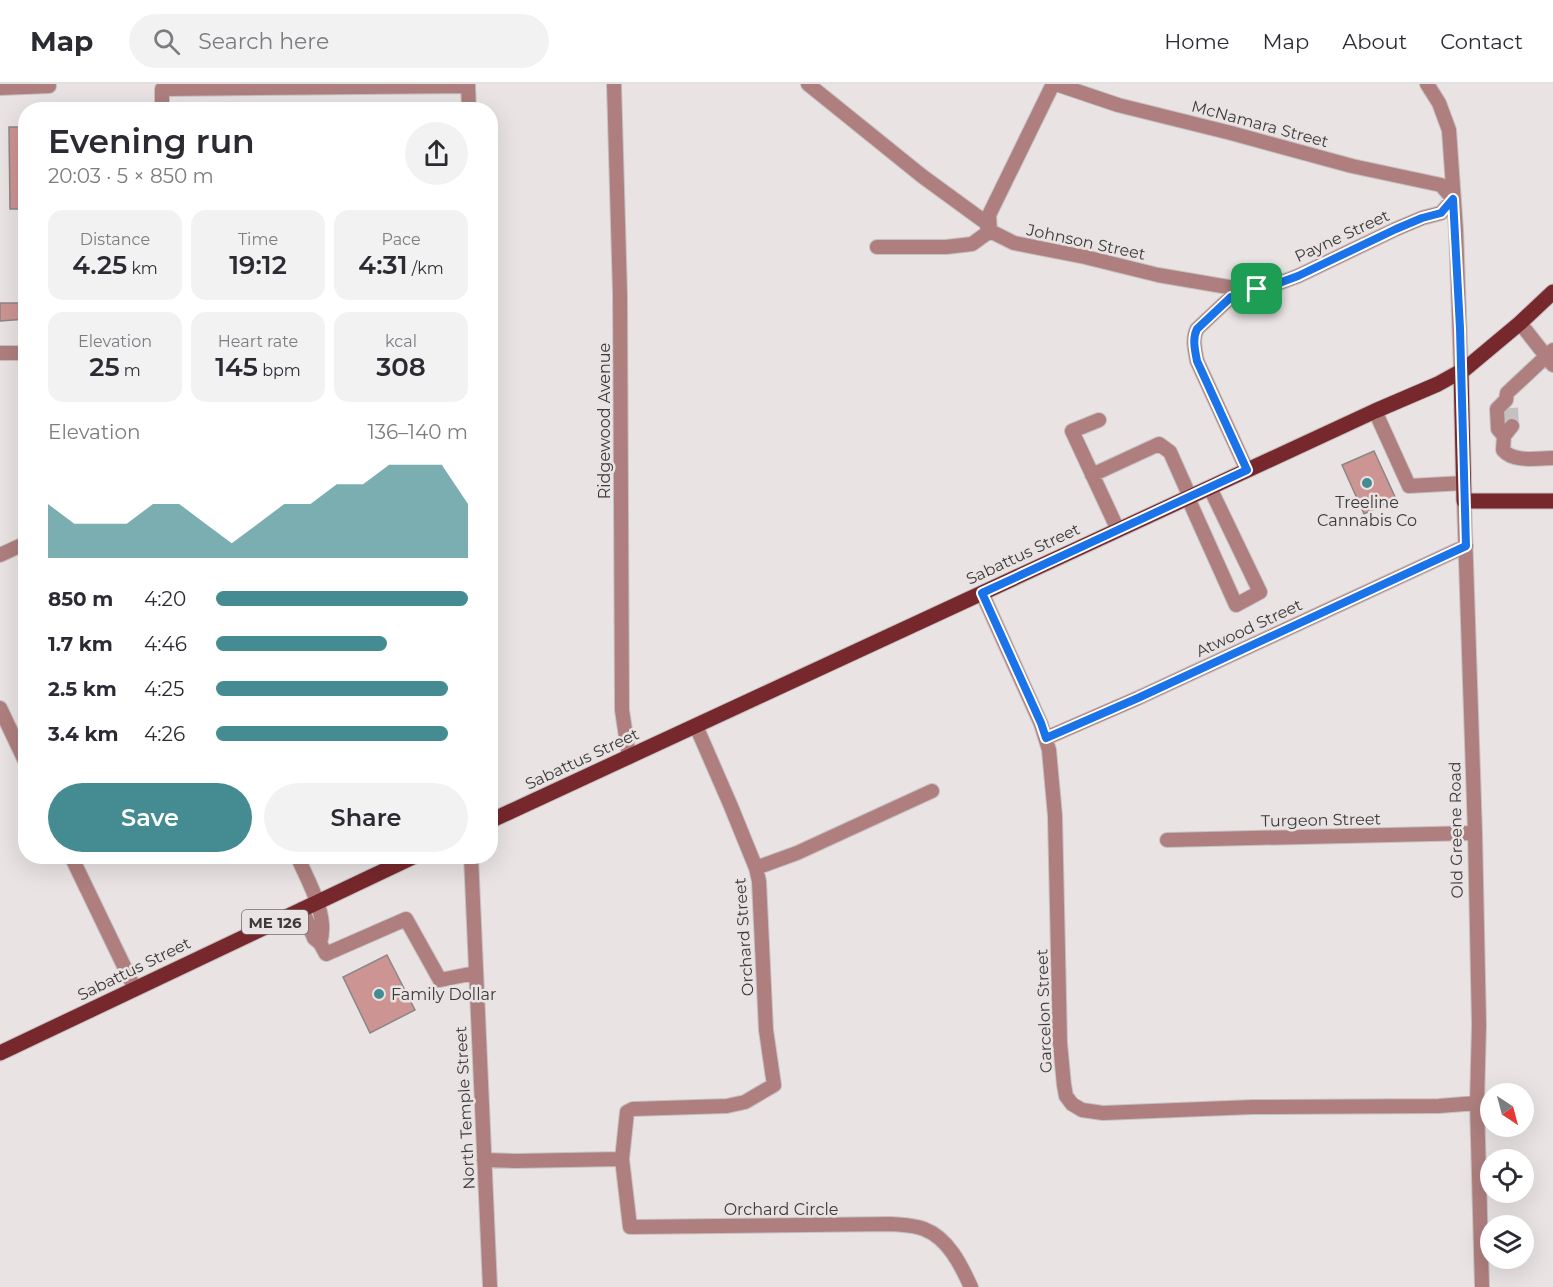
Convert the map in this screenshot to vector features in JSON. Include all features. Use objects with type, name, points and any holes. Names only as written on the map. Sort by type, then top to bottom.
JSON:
[{"type":"main road","name":"Sabattus Street","points":[[498,817],[1461,372],[1553,292]]},
{"type":"main road","name":"Old Greene Road","points":[[1461,372],[1464,501]]},
{"type":"main road","points":[[1464,501],[1553,501]]},
{"type":"main road","name":"Sabattus Street","points":[[1,1052],[398,864]]},
{"type":"street","name":"Ridgewood Avenue","points":[[614,84],[620,294],[622,710],[629,757]]},
{"type":"street","name":"Johnson Street","points":[[808,84],[922,176],[985,222],[990,231],[1014,243],[1229,288],[1257,289]]},
{"type":"street","points":[[877,247],[946,247],[972,244],[990,231],[988,215],[1054,84]]},
{"type":"street","name":"McNamara Street","points":[[1054,84],[1118,105],[1352,166],[1441,185],[1453,199]]},
{"type":"street","points":[[1427,84],[1446,120],[1452,165],[1461,372]]},
{"type":"street","points":[[162,102],[162,89],[468,85],[469,102]]},
{"type":"street","points":[[0,88],[49,86]]},
{"type":"street","name":"Payne Street","points":[[1247,470],[1197,361],[1194,345],[1197,329],[1226,300],[1298,276],[1422,218],[1441,213],[1453,199]]},
{"type":"street","points":[[1520,323],[1551,357],[1507,393],[1509,404],[1497,409],[1498,429],[1508,431],[1503,450],[1507,455],[1520,458],[1553,458]]},
{"type":"street","points":[[0,353],[18,353]]},
{"type":"street","points":[[1375,411],[1409,486],[1464,483]]},
{"type":"street","points":[[1099,420],[1072,431],[1118,530]]},
{"type":"street","points":[[1092,475],[1159,444],[1170,452],[1236,604],[1260,592],[1210,488]]},
{"type":"street","name":"Old Greene Road","points":[[1464,501],[1475,833],[1482,1287]]},
{"type":"street","name":"Atwood Street","points":[[1046,738],[1138,698],[1466,546]]},
{"type":"street","points":[[0,555],[18,547]]},
{"type":"street","name":"Garcelon Street","points":[[982,593],[1046,738],[1055,816],[1060,1043],[1066,1096],[1072,1104],[1082,1110],[1103,1113],[1252,1107],[1439,1106],[1478,1103]]},
{"type":"street","points":[[0,708],[18,746]]},
{"type":"street","name":"Orchard Street","points":[[696,726],[756,868],[759,881],[764,947],[766,1030],[774,1085]]},
{"type":"street","points":[[756,868],[797,853],[932,791]]},
{"type":"street","name":"Turgeon Street","points":[[1167,840],[1475,833]]},
{"type":"street","points":[[75,864],[135,989]]},
{"type":"street","points":[[301,864],[318,902],[323,935],[320,943]]},
{"type":"street","name":"North Temple Street","points":[[471,864],[490,1287]]},
{"type":"street","points":[[302,909],[314,938],[326,954],[406,919],[440,980],[475,973]]},
{"type":"street","name":"Orchard Circle","points":[[774,1085],[746,1102],[727,1106],[633,1109],[627,1113],[622,1159],[630,1227],[891,1224],[916,1227],[943,1242],[963,1269],[971,1287]]},
{"type":"street","points":[[484,1160],[622,1159]]},
{"type":"building","points":[[9,127],[18,127],[18,209],[10,209]]},
{"type":"building","points":[[0,303],[18,303],[18,320],[0,321]]},
{"type":"building","points":[[1374,451],[1396,499],[1364,514],[1342,465]]},
{"type":"building","name":"Family Dollar","points":[[387,955],[415,1010],[370,1033],[343,977]]},
{"type":"tunnel","points":[[1511,408],[1512,426]]},
{"type":"place","name":"Treeline Cannabis Co","points":[[1367,483]]},
{"type":"place","name":"Family Dollar","points":[[379,994]]},
{"type":"route","points":[[1453,199],[1460,328],[1466,546],[1138,698],[1046,738],[982,593],[1247,470],[1197,361],[1194,345],[1197,329],[1226,300],[1257,289],[1298,276],[1396,229],[1441,213],[1453,199]]}]
